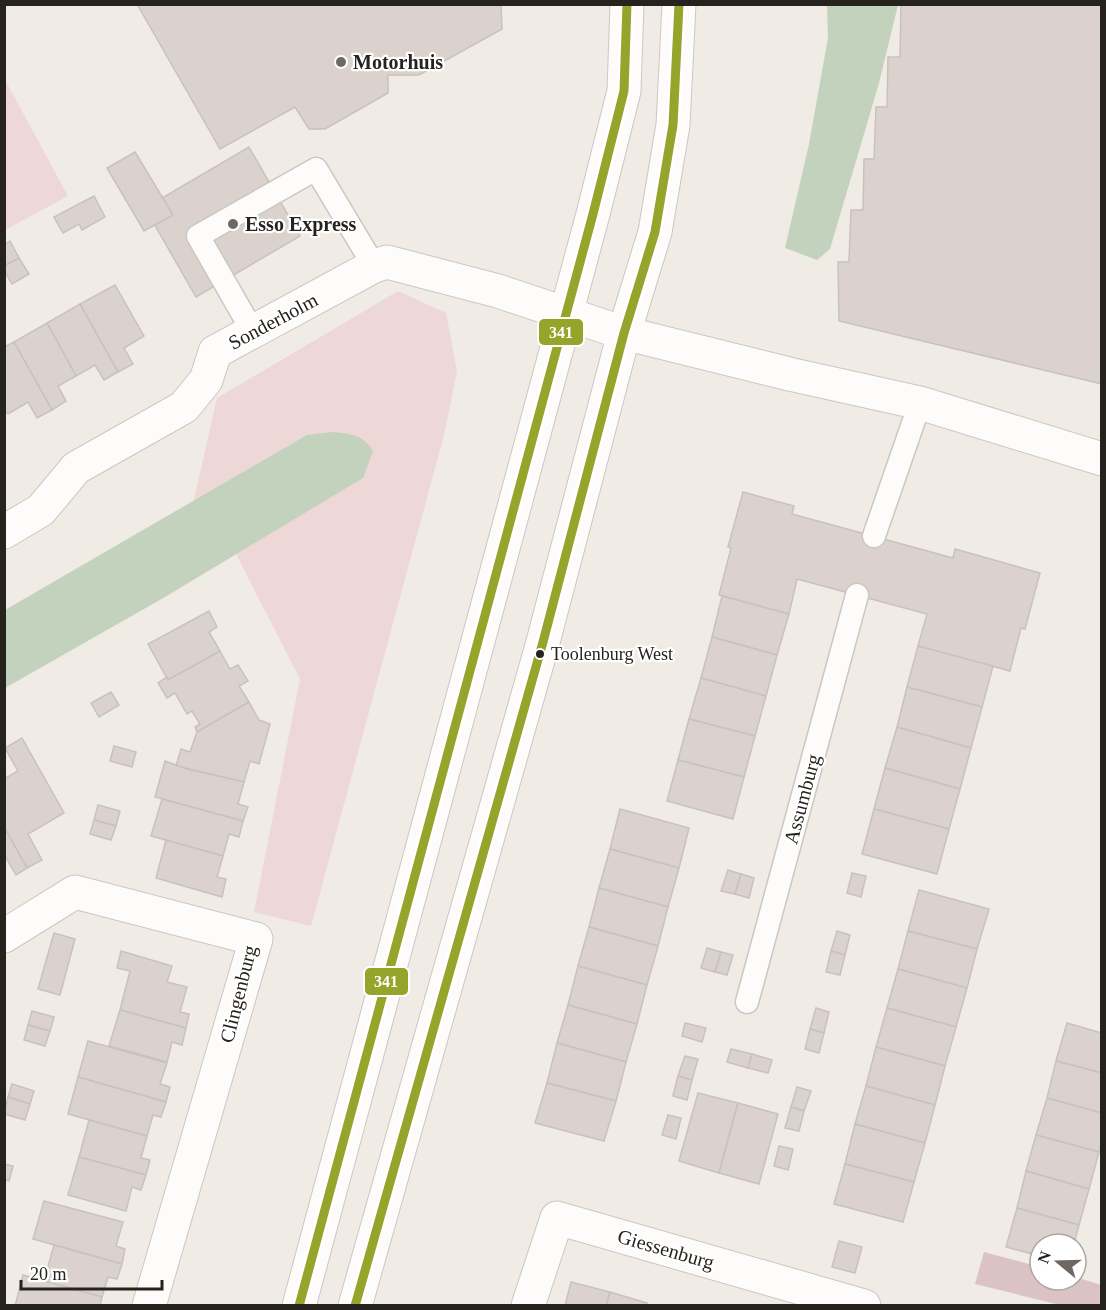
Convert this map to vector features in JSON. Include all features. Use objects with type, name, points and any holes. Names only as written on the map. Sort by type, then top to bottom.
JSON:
[{"type":"main road","points":[[299,1305],[593,214],[624,91],[627,4]]},
{"type":"main road","points":[[355,1305],[543,642],[624,333],[655,232],[673,125],[679,4]]},
{"type":"main road","name":"Sonderholm","points":[[4,532],[41,510],[76,468],[184,407],[206,380],[214,352],[374,266],[387,262],[498,291],[624,333]]},
{"type":"main road","points":[[624,333],[789,374],[920,403],[1101,459]]},
{"type":"main road","name":"Clingenburg","points":[[4,936],[75,892],[256,939],[149,1305]]},
{"type":"main road","name":"Giessenburg","points":[[528,1305],[557,1218],[864,1305]]},
{"type":"lane","points":[[253,332],[198,236],[316,169],[374,266]]},
{"type":"lane","points":[[874,536],[920,403]]},
{"type":"lane","name":"Assumburg","points":[[747,1002],[857,595]]},
{"type":"shaded area","points":[[827,5],[898,5],[879,83],[830,249],[817,260],[785,248],[809,144],[828,38]]},
{"type":"shaded area","points":[[4,78],[68,196],[5,230],[4,230]]},
{"type":"shaded area","points":[[398,291],[446,313],[457,371],[444,435],[311,926],[254,912],[300,679],[236,554],[362,478],[194,500],[217,398]]},
{"type":"shaded area","points":[[333,432],[361,438],[373,451],[363,478],[165,597],[5,688],[5,610],[307,435]]},
{"type":"shaded area","points":[[984,1252],[1028,1264],[1028,1292],[1088,1292],[1088,1281],[1101,1285],[1101,1305],[1060,1305],[975,1284]]},
{"type":"building","points":[[137,4],[501,4],[502,29],[419,75],[388,75],[388,93],[325,129],[309,129],[295,107],[220,149]]},
{"type":"building","points":[[901,4],[1102,4],[1102,384],[839,321],[838,262],[849,262],[851,210],[863,210],[864,159],[874,159],[876,107],[887,107],[888,57],[900,57]]},
{"type":"building","points":[[249,147],[300,236],[196,297],[145,208]]},
{"type":"building","points":[[135,152],[173,215],[144,231],[107,168]]},
{"type":"building","points":[[94,196],[105,217],[82,230],[79,224],[63,233],[54,217]]},
{"type":"building","points":[[10,241],[19,258],[4,266],[4,245]]},
{"type":"building","points":[[19,258],[29,274],[12,284],[4,266]]},
{"type":"building","points":[[115,285],[144,336],[124,348],[133,364],[118,372],[80,304]]},
{"type":"building","points":[[80,304],[118,372],[104,380],[95,365],[76,376],[47,323]]},
{"type":"building","points":[[47,323],[76,376],[58,386],[66,401],[52,410],[14,342]]},
{"type":"building","points":[[14,342],[52,410],[37,418],[28,402],[8,414],[4,408],[4,347]]},
{"type":"building","points":[[743,492],[794,506],[792,514],[953,558],[955,549],[1040,573],[1025,629],[1021,628],[1010,671],[918,646],[927,614],[797,579],[789,614],[719,595],[731,548],[728,547]]},
{"type":"building","points":[[722,596],[789,614],[777,655],[712,637]]},
{"type":"building","points":[[209,611],[217,627],[209,632],[220,651],[168,680],[148,644]]},
{"type":"building","points":[[712,637],[777,655],[766,696],[701,678]]},
{"type":"building","points":[[918,646],[993,666],[982,707],[907,687]]},
{"type":"building","points":[[220,651],[230,669],[238,665],[248,681],[239,686],[249,702],[197,732],[195,727],[200,724],[192,711],[187,714],[175,693],[167,698],[158,683],[167,677],[168,680]]},
{"type":"building","points":[[701,678],[766,696],[755,736],[689,719]]},
{"type":"building","points":[[907,687],[982,707],[971,748],[897,727]]},
{"type":"building","points":[[111,692],[119,705],[99,717],[91,703]]},
{"type":"building","points":[[249,702],[259,720],[270,724],[259,764],[250,761],[244,782],[176,766],[181,749],[190,752],[197,732]]},
{"type":"building","points":[[689,719],[755,736],[744,777],[678,760]]},
{"type":"building","points":[[897,727],[971,748],[960,789],[885,768]]},
{"type":"building","points":[[22,738],[64,813],[28,834],[42,860],[27,868],[4,827],[4,779],[18,771],[5,748]]},
{"type":"building","points":[[114,746],[136,752],[132,767],[110,761]]},
{"type":"building","points":[[678,760],[744,777],[733,819],[667,801]]},
{"type":"building","points":[[165,761],[187,769],[244,782],[238,804],[248,807],[243,821],[155,797]]},
{"type":"building","points":[[885,768],[960,789],[949,829],[874,809]]},
{"type":"building","points":[[162,799],[243,821],[239,837],[229,834],[223,856],[151,836]]},
{"type":"building","points":[[98,805],[120,811],[116,826],[94,820]]},
{"type":"building","points":[[620,809],[689,828],[679,868],[610,849]]},
{"type":"building","points":[[874,809],[949,829],[937,874],[862,854]]},
{"type":"building","points":[[94,820],[116,826],[111,840],[90,834]]},
{"type":"building","points":[[4,827],[27,868],[16,875],[4,854]]},
{"type":"building","points":[[166,840],[223,856],[217,877],[226,879],[222,897],[156,878]]},
{"type":"building","points":[[610,849],[679,868],[668,907],[599,888]]},
{"type":"building","points":[[728,870],[741,874],[735,894],[721,891]]},
{"type":"building","points":[[852,873],[866,876],[861,897],[847,893]]},
{"type":"building","points":[[741,874],[754,878],[749,898],[735,894]]},
{"type":"building","points":[[599,888],[668,907],[658,946],[589,927]]},
{"type":"building","points":[[919,890],[989,909],[977,949],[908,931]]},
{"type":"building","points":[[589,927],[658,946],[647,985],[578,966]]},
{"type":"building","points":[[837,931],[850,935],[845,955],[831,951]]},
{"type":"building","points":[[908,931],[977,949],[967,988],[898,969]]},
{"type":"building","points":[[54,933],[75,939],[60,995],[38,989]]},
{"type":"building","points":[[707,948],[721,952],[715,972],[701,968]]},
{"type":"building","points":[[121,951],[172,966],[167,982],[187,987],[180,1012],[189,1014],[186,1028],[120,1010],[130,971],[117,968]]},
{"type":"building","points":[[831,951],[845,955],[840,975],[826,972]]},
{"type":"building","points":[[721,952],[733,955],[727,975],[715,972]]},
{"type":"building","points":[[578,966],[647,985],[637,1024],[568,1005]]},
{"type":"building","points":[[898,969],[967,988],[956,1027],[887,1008]]},
{"type":"building","points":[[568,1005],[637,1024],[626,1062],[557,1043]]},
{"type":"building","points":[[816,1008],[829,1012],[824,1033],[810,1029]]},
{"type":"building","points":[[887,1008],[956,1027],[945,1066],[876,1047]]},
{"type":"building","points":[[120,1010],[186,1028],[182,1045],[172,1042],[167,1062],[109,1046]]},
{"type":"building","points":[[32,1011],[54,1017],[50,1031],[28,1025]]},
{"type":"building","points":[[685,1023],[706,1028],[702,1042],[682,1036]]},
{"type":"building","points":[[1067,1023],[1102,1033],[1102,1073],[1056,1061]]},
{"type":"building","points":[[28,1025],[50,1031],[45,1046],[24,1040]]},
{"type":"building","points":[[810,1029],[824,1033],[819,1053],[805,1049]]},
{"type":"building","points":[[88,1041],[167,1063],[160,1084],[170,1087],[166,1102],[78,1077]]},
{"type":"building","points":[[557,1043],[626,1062],[616,1101],[547,1083]]},
{"type":"building","points":[[876,1047],[945,1066],[935,1105],[866,1086]]},
{"type":"building","points":[[731,1049],[752,1054],[748,1068],[727,1062]]},
{"type":"building","points":[[752,1054],[772,1060],[768,1073],[748,1068]]},
{"type":"building","points":[[685,1056],[698,1059],[692,1080],[678,1076]]},
{"type":"building","points":[[1056,1061],[1102,1073],[1102,1113],[1047,1098]]},
{"type":"building","points":[[678,1076],[692,1080],[687,1100],[673,1096]]},
{"type":"building","points":[[78,1077],[166,1102],[161,1117],[153,1115],[147,1136],[68,1114]]},
{"type":"building","points":[[547,1083],[616,1101],[604,1141],[535,1123]]},
{"type":"building","points":[[12,1084],[34,1091],[30,1104],[8,1097]]},
{"type":"building","points":[[866,1086],[935,1105],[925,1143],[855,1124]]},
{"type":"building","points":[[797,1087],[811,1091],[804,1111],[791,1107]]},
{"type":"building","points":[[698,1093],[738,1103],[719,1173],[679,1161]]},
{"type":"building","points":[[8,1097],[30,1104],[25,1120],[4,1114]]},
{"type":"building","points":[[1047,1098],[1102,1113],[1102,1142],[1099,1152],[1036,1135]]},
{"type":"building","points":[[738,1103],[778,1114],[759,1184],[719,1173]]},
{"type":"building","points":[[791,1107],[804,1111],[799,1131],[785,1128]]},
{"type":"building","points":[[668,1115],[681,1118],[676,1139],[662,1135]]},
{"type":"building","points":[[89,1120],[147,1136],[141,1158],[150,1160],[146,1175],[79,1157]]},
{"type":"building","points":[[855,1124],[925,1143],[914,1182],[845,1164]]},
{"type":"building","points":[[1036,1135],[1099,1152],[1089,1189],[1026,1171]]},
{"type":"building","points":[[779,1146],[793,1149],[788,1170],[774,1166]]},
{"type":"building","points":[[79,1157],[146,1175],[141,1190],[132,1187],[126,1211],[68,1195]]},
{"type":"building","points":[[4,1164],[13,1166],[9,1181],[4,1180]]},
{"type":"building","points":[[845,1164],[914,1182],[903,1222],[834,1204]]},
{"type":"building","points":[[1026,1171],[1089,1189],[1079,1225],[1017,1208]]},
{"type":"building","points":[[44,1201],[123,1222],[116,1246],[125,1249],[122,1264],[33,1239]]},
{"type":"building","points":[[1017,1208],[1079,1225],[1077,1232],[1028,1232],[1028,1253],[1006,1247]]},
{"type":"building","points":[[839,1241],[862,1247],[855,1273],[832,1267]]},
{"type":"building","points":[[54,1245],[122,1264],[117,1279],[108,1277],[102,1297],[44,1281]]},
{"type":"building","points":[[23,1275],[102,1297],[100,1306],[15,1306]]},
{"type":"building","points":[[571,1282],[610,1292],[606,1306],[565,1306]]},
{"type":"building","points":[[610,1292],[647,1303],[646,1306],[606,1306]]},
{"type":"transit line","name":"341","points":[[299,1306],[593,214],[624,91],[627,4]]},
{"type":"transit line","name":"341","points":[[355,1306],[543,642],[624,333],[655,232],[673,125],[679,4]]},
{"type":"place","name":"Motorhuis","points":[[341,62]]},
{"type":"place","name":"Esso Express","points":[[233,224]]},
{"type":"place","name":"Toolenburg West","points":[[540,654]]}]
